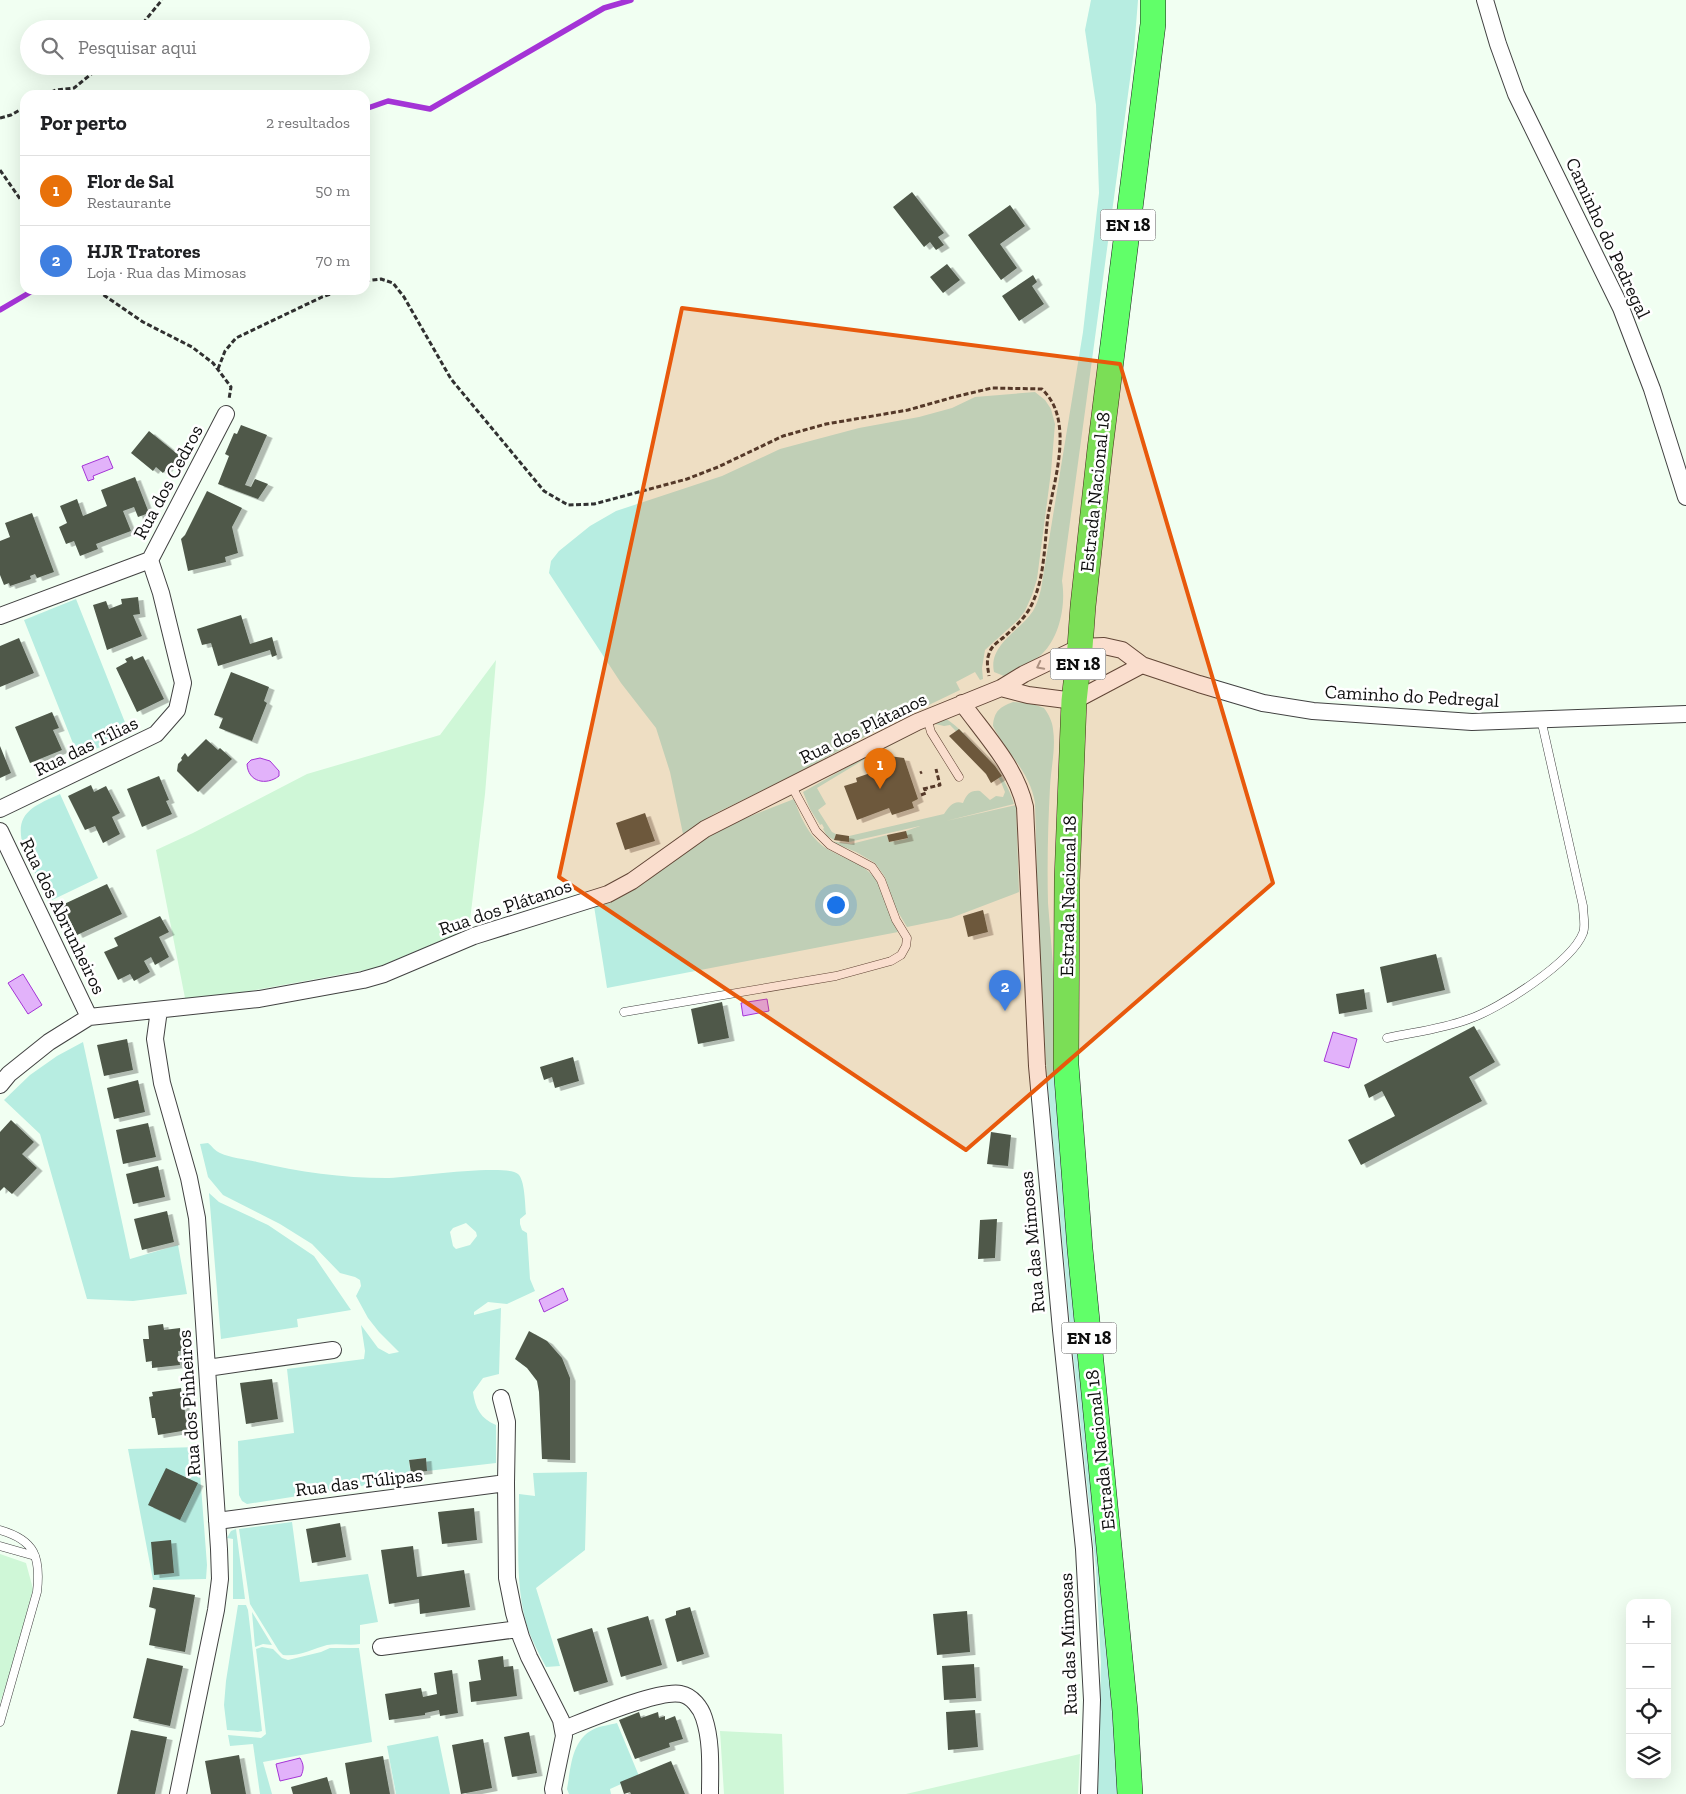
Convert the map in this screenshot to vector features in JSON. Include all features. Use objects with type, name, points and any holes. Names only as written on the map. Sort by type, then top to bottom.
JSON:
[{"type":"main road","name":"Estrada Nacional 18","points":[[1130,1794],[1123,1692],[1080,1249],[1066,1066],[1067,880],[1074,701],[1083,606],[1100,449],[1153,24],[1153,0]]},
{"type":"street","name":"Caminho do Pedregal","points":[[1486,0],[1498,44],[1516,94],[1621,308],[1652,389],[1686,497]]},
{"type":"street","name":"Rua dos Cedros","points":[[0,616],[150,560],[226,414]]},
{"type":"street","name":"Rua das Tílias","points":[[0,810],[156,734],[177,710],[183,683],[161,593],[150,560]]},
{"type":"street","name":"Caminho do Pedregal","points":[[1080,647],[1104,646],[1122,650],[1142,665],[1263,704],[1313,711],[1472,722],[1686,714]]},
{"type":"street","name":"Rua dos Plátanos","points":[[0,1085],[9,1074],[49,1042],[89,1017],[259,999],[363,980],[384,974],[474,936],[608,894],[632,881],[705,828],[927,718],[997,690],[1080,647]]},
{"type":"street","points":[[997,690],[1074,701],[1142,665]]},
{"type":"street","name":"Rua das Mimosas","points":[[962,704],[1013,773],[1021,790],[1025,807],[1037,1066],[1086,1575],[1092,1700],[1088,1794]]},
{"type":"street","name":"Rua dos Abrunheiros","points":[[0,832],[89,1017]]},
{"type":"street","name":"Rua dos Pinheiros","points":[[159,1010],[155,1039],[162,1083],[189,1178],[197,1218],[220,1579],[216,1610],[178,1794]]},
{"type":"street","points":[[207,1368],[333,1350]]},
{"type":"street","points":[[501,1398],[507,1422],[508,1578],[518,1629],[529,1657],[564,1729],[553,1789],[554,1794]]},
{"type":"street","name":"Rua das Túlipas","points":[[217,1521],[506,1483]]},
{"type":"street","points":[[381,1647],[518,1629]]},
{"type":"street","points":[[564,1729],[659,1696],[681,1694],[695,1702],[703,1716],[708,1731],[710,1794]]},
{"type":"lane","points":[[927,718],[931,732],[959,777]]},
{"type":"lane","points":[[1387,1038],[1469,1020],[1492,1010],[1558,965],[1576,945],[1584,931],[1583,906],[1541,719]]},
{"type":"lane","points":[[624,1012],[836,976],[891,961],[901,955],[906,946],[907,938],[896,920],[881,880],[872,867],[830,845],[816,831],[791,785]]},
{"type":"lane","points":[[0,1530],[16,1535],[28,1543],[40,1571],[37,1592],[0,1722]]},
{"type":"lane","points":[[0,1546],[35,1556]]},
{"type":"path","points":[[145,20],[162,0]]},
{"type":"path","points":[[56,90],[74,88],[90,75]]},
{"type":"path","points":[[0,118],[11,116],[20,110]]},
{"type":"path","points":[[0,170],[20,199]]},
{"type":"path","points":[[370,281],[381,279],[393,283],[404,297],[451,379],[544,491],[568,505],[594,504],[687,479],[718,467],[752,449],[783,436],[826,424],[908,410],[992,388],[1042,389],[1051,398],[1057,413],[1060,434],[1041,577],[1031,607],[1021,620],[995,644],[989,653],[987,664],[997,690]]},
{"type":"path","points":[[104,295],[143,322],[192,347],[213,363],[231,387],[226,414]]},
{"type":"path","points":[[218,369],[226,352],[236,338],[328,295]]},
{"type":"path","points":[[921,795],[926,793],[924,789],[940,785],[936,768]]},
{"type":"highlighted area","points":[[682,308],[1120,364],[1273,883],[966,1150],[559,877]]},
{"type":"green space","points":[[496,660],[485,794],[469,929],[376,968],[217,997],[185,998],[156,850],[307,774],[440,735]]},
{"type":"green space","points":[[0,1554],[26,1563],[33,1589],[12,1667],[0,1703]]},
{"type":"green space","points":[[720,1731],[782,1734],[784,1794],[724,1794]]},
{"type":"green space","points":[[1080,1754],[1078,1794],[906,1794]]},
{"type":"shaded area","points":[[1091,0],[1138,0],[1134,50],[1062,581],[1062,610],[1053,639],[1042,654],[1033,661],[1004,676],[994,672],[993,662],[996,654],[1006,639],[1033,611],[1041,589],[1083,332],[1099,193],[1096,105],[1085,30]]},
{"type":"shaded area","points":[[1035,392],[1045,400],[1051,409],[1055,424],[1051,472],[1037,579],[1025,611],[1018,620],[985,650],[982,668],[983,679],[980,680],[975,672],[956,682],[960,690],[883,727],[790,777],[714,814],[683,834],[670,772],[656,728],[621,683],[549,573],[551,561],[559,551],[590,526],[616,511],[722,476],[780,449],[859,428],[919,417],[952,408],[975,397]]},
{"type":"shaded area","points":[[108,456],[113,468],[93,476],[94,479],[88,481],[82,466]]},
{"type":"shaded area","points":[[76,599],[130,735],[78,756],[24,620]]},
{"type":"shaded area","points":[[1013,702],[1030,703],[1044,708],[1053,726],[1054,736],[1049,816],[1048,903],[1119,1794],[1098,1794],[1101,1663],[1096,1569],[1070,1325],[1046,1063],[1039,948],[1035,803],[1028,781],[993,726],[998,710]]},
{"type":"shaded area","points":[[946,719],[962,732],[1002,777],[1014,804],[946,821],[1016,805],[1019,892],[951,918],[907,927],[895,907],[885,877],[875,863],[856,852],[829,841],[851,844],[887,835],[889,842],[907,839],[906,831],[920,826],[849,842],[849,836],[944,814],[952,804],[957,802],[963,803],[968,795],[974,791],[980,791],[990,800],[996,796],[1003,797],[1005,792],[993,769],[950,725],[935,724]]},
{"type":"shaded area","points":[[924,728],[870,756],[817,788],[826,804],[818,810],[832,832],[836,834],[834,840],[827,836],[822,824],[820,825],[810,809],[803,792],[881,748]]},
{"type":"shaded area","points":[[260,758],[270,761],[279,771],[279,776],[269,781],[254,778],[248,770],[247,764],[251,760]]},
{"type":"shaded area","points":[[60,794],[98,878],[48,902],[24,849],[21,827],[27,813],[41,803]]},
{"type":"shaded area","points":[[794,799],[808,829],[824,847],[864,868],[877,881],[898,932],[607,988],[594,906],[614,900],[630,892],[708,837],[733,823]]},
{"type":"shaded area","points":[[23,974],[42,1005],[28,1014],[8,983]]},
{"type":"shaded area","points":[[767,999],[769,1011],[743,1016],[741,1003]]},
{"type":"shaded area","points":[[1333,1032],[1357,1039],[1349,1068],[1324,1061]]},
{"type":"shaded area","points":[[83,1042],[130,1259],[178,1245],[187,1294],[133,1301],[87,1299],[40,1134],[4,1100],[30,1075],[57,1056]]},
{"type":"shaded area","points":[[208,1143],[224,1155],[289,1169],[337,1176],[386,1178],[477,1170],[510,1171],[518,1174],[523,1187],[526,1214],[520,1219],[520,1224],[522,1230],[527,1233],[530,1279],[535,1291],[507,1304],[488,1302],[474,1312],[474,1315],[501,1308],[499,1374],[483,1378],[473,1392],[475,1403],[480,1412],[486,1420],[496,1425],[496,1463],[427,1471],[426,1458],[409,1460],[411,1478],[247,1504],[242,1501],[239,1495],[238,1441],[294,1433],[287,1369],[364,1359],[365,1351],[361,1325],[378,1348],[389,1354],[399,1352],[368,1318],[356,1296],[361,1286],[360,1280],[340,1273],[312,1244],[280,1224],[223,1195],[208,1177],[200,1144]],"holes":[[[466,1223],[476,1232],[477,1236],[470,1245],[456,1249],[453,1246],[450,1232],[453,1228]]]},
{"type":"shaded area","points":[[209,1193],[219,1202],[268,1225],[314,1256],[351,1310],[297,1319],[298,1327],[221,1339]]},
{"type":"shaded area","points":[[563,1288],[568,1300],[544,1312],[539,1300]]},
{"type":"shaded area","points":[[198,1447],[207,1565],[206,1579],[153,1580],[128,1449]]},
{"type":"shaded area","points":[[587,1472],[585,1550],[536,1588],[560,1666],[546,1667],[529,1632],[521,1598],[518,1563],[519,1494],[535,1496],[533,1473]]},
{"type":"shaded area","points":[[292,1522],[300,1582],[368,1574],[378,1622],[360,1625],[360,1644],[327,1645],[300,1654],[283,1655],[250,1604],[239,1529]]},
{"type":"shaded area","points":[[236,1529],[245,1599],[233,1599],[233,1539],[227,1538],[231,1531]]},
{"type":"shaded area","points":[[238,1605],[246,1605],[248,1610],[262,1731],[258,1732],[227,1730],[224,1705],[226,1681]]},
{"type":"shaded area","points":[[252,1612],[272,1645],[263,1644],[255,1647]]},
{"type":"shaded area","points":[[262,1647],[273,1649],[282,1658],[288,1660],[330,1648],[359,1648],[372,1742],[263,1762],[272,1794],[260,1794],[253,1744],[230,1746],[228,1735],[261,1738],[266,1734],[256,1649]]},
{"type":"shaded area","points":[[617,1723],[639,1776],[610,1789],[611,1794],[569,1794],[567,1789],[576,1747],[586,1734],[594,1729]]},
{"type":"shaded area","points":[[438,1736],[450,1794],[396,1794],[387,1746]]},
{"type":"shaded area","points":[[300,1758],[303,1767],[301,1776],[280,1781],[276,1764]]},
{"type":"building","points":[[912,192],[944,233],[938,237],[944,245],[936,250],[930,242],[924,247],[893,207]]},
{"type":"building","points":[[1010,205],[1025,226],[1000,244],[1017,268],[1001,280],[968,235]]},
{"type":"building","points":[[947,264],[960,280],[943,293],[930,277]]},
{"type":"building","points":[[1033,275],[1037,282],[1032,286],[1044,304],[1019,321],[1002,296]]},
{"type":"building","points":[[241,425],[267,435],[245,485],[251,487],[255,479],[268,484],[258,499],[218,484],[229,456],[225,454],[234,433],[237,434]]},
{"type":"building","points":[[149,431],[181,457],[174,465],[171,463],[163,473],[156,467],[153,471],[131,453]]},
{"type":"building","points":[[135,477],[149,513],[138,517],[134,507],[123,511],[131,531],[96,544],[98,549],[80,556],[74,541],[66,544],[59,527],[67,523],[60,506],[77,499],[83,516],[107,506],[101,490]]},
{"type":"building","points":[[207,491],[242,508],[232,527],[238,553],[225,557],[226,562],[188,571],[181,539],[185,535]]},
{"type":"building","points":[[32,513],[54,572],[37,578],[35,574],[30,576],[31,579],[10,586],[9,583],[4,585],[0,575],[0,541],[10,537],[5,523]]},
{"type":"building","points":[[138,597],[140,614],[133,615],[142,636],[107,650],[93,605],[106,601],[109,609],[122,604],[121,599]]},
{"type":"building","points":[[241,615],[250,644],[272,637],[277,655],[272,657],[270,650],[218,666],[211,643],[202,645],[197,629]]},
{"type":"building","points":[[19,638],[34,673],[0,687],[0,646]]},
{"type":"building","points":[[132,656],[134,660],[143,656],[164,699],[137,712],[116,668],[127,662],[125,659]]},
{"type":"building","points":[[231,672],[269,687],[264,701],[267,703],[252,741],[219,728],[223,718],[214,715]]},
{"type":"building","points":[[52,712],[59,728],[53,730],[62,750],[30,763],[15,727]]},
{"type":"building","points":[[959,729],[995,766],[1002,776],[991,783],[986,774],[949,736]]},
{"type":"building","points":[[206,739],[232,759],[198,792],[177,771],[178,764],[185,753],[188,757]]},
{"type":"building","points":[[0,746],[11,773],[0,778]]},
{"type":"building","points":[[887,754],[904,758],[918,799],[912,802],[914,808],[892,815],[889,808],[857,820],[844,786],[857,782],[856,778],[873,772],[871,766],[882,758],[881,755]]},
{"type":"building","points":[[159,776],[169,800],[166,801],[172,814],[142,827],[127,789]]},
{"type":"building","points":[[91,785],[94,792],[106,786],[120,813],[112,817],[120,834],[103,843],[95,826],[85,830],[68,796]]},
{"type":"building","points":[[645,813],[655,841],[625,850],[616,823]]},
{"type":"building","points":[[906,831],[908,838],[889,842],[887,835]]},
{"type":"building","points":[[836,834],[849,836],[849,842],[834,840]]},
{"type":"building","points":[[107,884],[122,914],[77,935],[62,905]]},
{"type":"building","points":[[983,910],[988,932],[968,937],[963,916]]},
{"type":"building","points":[[160,916],[169,932],[159,937],[169,957],[155,965],[151,957],[144,961],[150,972],[134,981],[130,974],[118,980],[104,952],[118,946],[114,938]]},
{"type":"building","points":[[1436,954],[1445,990],[1387,1003],[1380,967]]},
{"type":"building","points":[[1364,989],[1367,1009],[1339,1014],[1336,994]]},
{"type":"building","points":[[722,1002],[729,1038],[698,1044],[691,1009]]},
{"type":"building","points":[[1474,1026],[1495,1062],[1469,1077],[1482,1101],[1361,1165],[1348,1140],[1395,1116],[1382,1091],[1369,1098],[1364,1085]]},
{"type":"building","points":[[127,1039],[133,1070],[104,1076],[97,1045]]},
{"type":"building","points":[[573,1057],[579,1081],[555,1088],[552,1077],[544,1080],[540,1067]]},
{"type":"building","points":[[138,1080],[145,1112],[114,1119],[107,1088]]},
{"type":"building","points":[[11,1120],[34,1142],[22,1154],[37,1168],[12,1194],[4,1187],[0,1191],[0,1132]]},
{"type":"building","points":[[148,1123],[156,1157],[123,1164],[116,1130]]},
{"type":"building","points":[[991,1132],[1011,1135],[1008,1166],[987,1164]]},
{"type":"building","points":[[158,1166],[165,1197],[133,1204],[126,1174]]},
{"type":"building","points":[[167,1211],[174,1242],[142,1250],[134,1219]]},
{"type":"building","points":[[997,1219],[995,1258],[978,1259],[980,1220]]},
{"type":"building","points":[[163,1324],[164,1330],[180,1328],[183,1351],[178,1351],[180,1365],[152,1368],[152,1361],[146,1362],[143,1339],[149,1339],[148,1326]]},
{"type":"building","points":[[529,1331],[547,1341],[562,1358],[570,1378],[570,1460],[542,1459],[537,1381],[527,1368],[515,1359]]},
{"type":"building","points":[[272,1379],[278,1419],[246,1424],[240,1383]]},
{"type":"building","points":[[181,1388],[188,1430],[158,1435],[155,1418],[152,1418],[149,1397],[153,1396],[152,1392]]},
{"type":"building","points":[[426,1458],[427,1471],[411,1473],[409,1460]]},
{"type":"building","points":[[166,1468],[198,1483],[180,1520],[148,1505]]},
{"type":"building","points":[[474,1508],[477,1540],[442,1544],[438,1512]]},
{"type":"building","points":[[340,1523],[346,1557],[312,1563],[306,1529]]},
{"type":"building","points":[[171,1540],[174,1573],[154,1575],[151,1542]]},
{"type":"building","points":[[413,1546],[417,1577],[464,1570],[470,1607],[420,1614],[419,1599],[389,1604],[381,1550]]},
{"type":"building","points":[[153,1587],[195,1595],[185,1652],[149,1645],[156,1609],[149,1607]]},
{"type":"building","points":[[690,1607],[704,1654],[677,1662],[665,1619],[676,1615],[676,1611]]},
{"type":"building","points":[[967,1611],[970,1652],[937,1655],[933,1614]]},
{"type":"building","points":[[648,1616],[662,1665],[621,1677],[607,1628]]},
{"type":"building","points":[[592,1628],[608,1682],[574,1692],[557,1639]]},
{"type":"building","points":[[503,1656],[504,1667],[513,1666],[517,1696],[471,1702],[469,1682],[481,1680],[478,1660]]},
{"type":"building","points":[[147,1658],[183,1666],[170,1726],[133,1718]]},
{"type":"building","points":[[974,1664],[976,1698],[944,1700],[942,1666]]},
{"type":"building","points":[[452,1670],[458,1713],[440,1716],[439,1710],[425,1713],[425,1715],[389,1720],[385,1694],[421,1688],[423,1697],[437,1694],[434,1673]]},
{"type":"building","points":[[975,1710],[978,1747],[948,1750],[946,1712]]},
{"type":"building","points":[[639,1712],[641,1718],[658,1712],[659,1718],[665,1716],[665,1720],[675,1716],[683,1739],[669,1743],[670,1747],[635,1759],[619,1720]]},
{"type":"building","points":[[131,1730],[167,1737],[155,1794],[117,1794]]},
{"type":"building","points":[[529,1732],[537,1773],[512,1777],[504,1737]]},
{"type":"building","points":[[483,1739],[492,1788],[461,1794],[452,1745]]},
{"type":"building","points":[[239,1755],[246,1794],[211,1794],[205,1761]]},
{"type":"building","points":[[383,1756],[390,1794],[350,1794],[345,1763]]},
{"type":"building","points":[[671,1761],[685,1794],[631,1794],[630,1792],[624,1794],[620,1782]]},
{"type":"building","points":[[327,1777],[332,1794],[293,1794],[291,1787]]},
{"type":"waterway","points":[[370,107],[388,101],[430,109],[604,8],[631,0]]},
{"type":"waterway","points":[[0,310],[26,295]]},
{"type":"place","name":"Flor de Sal","points":[[880,789]]},
{"type":"place","name":"HJR Tratores","points":[[1005,1011]]}]
